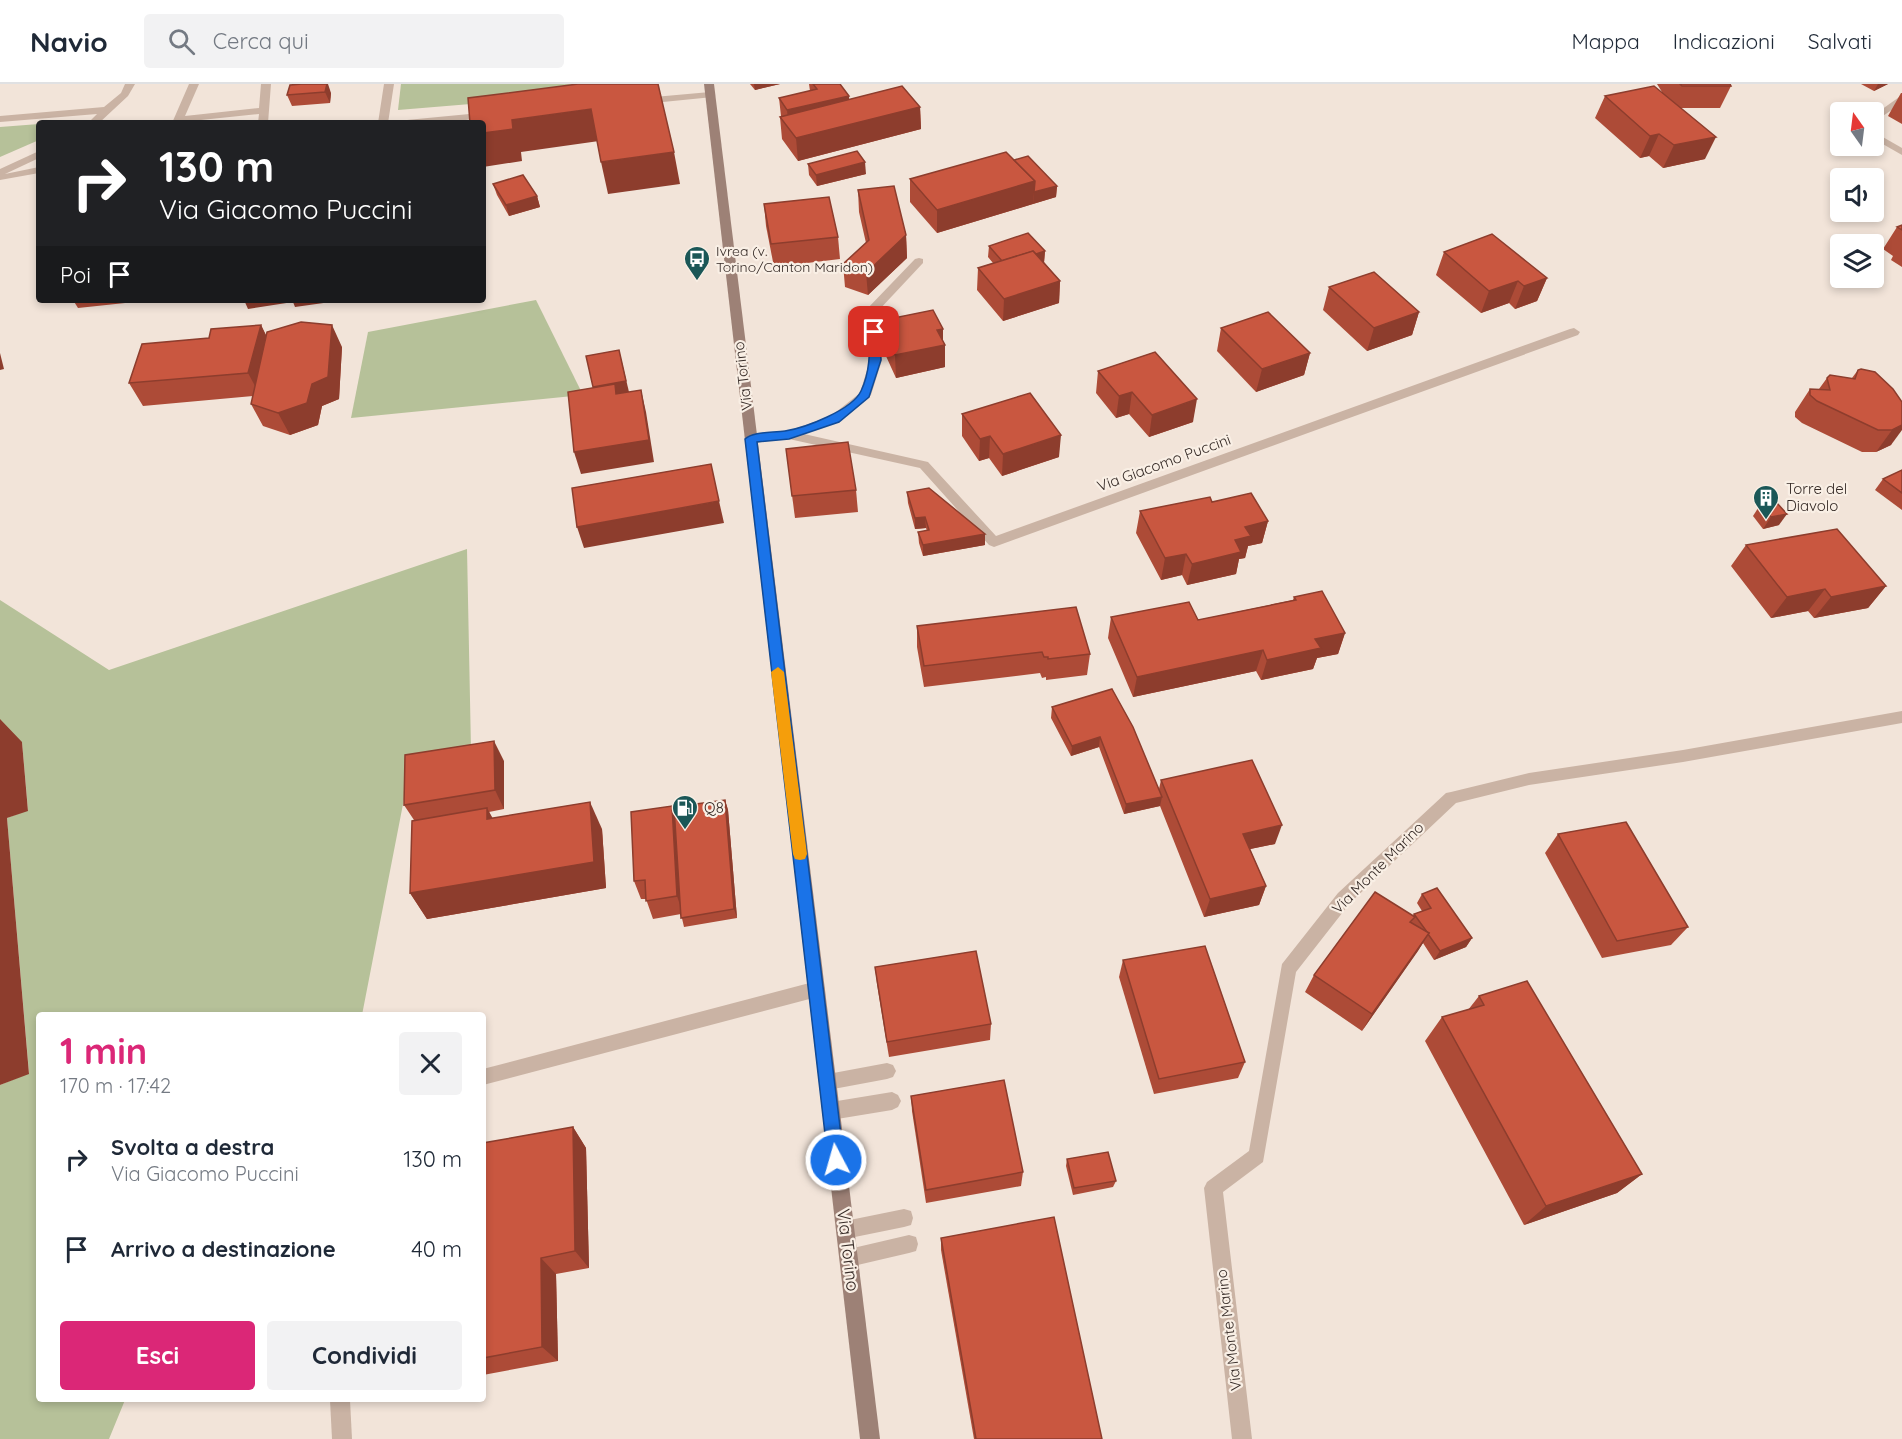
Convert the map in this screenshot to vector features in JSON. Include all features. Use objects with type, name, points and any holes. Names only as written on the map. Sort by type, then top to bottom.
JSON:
[{"type":"street","points":[[97,120],[125,94],[130,84]]},
{"type":"street","points":[[179,120],[194,84]]},
{"type":"street","points":[[263,120],[266,84]]},
{"type":"street","points":[[383,120],[389,84]]},
{"type":"street","points":[[630,103],[642,97],[709,90]]},
{"type":"street","name":"Via Torino","points":[[709,90],[870,1439]]},
{"type":"street","points":[[1884,112],[1902,98]]},
{"type":"street","points":[[0,119],[108,110]]},
{"type":"street","points":[[192,120],[264,110]]},
{"type":"street","points":[[438,120],[501,114]]},
{"type":"street","points":[[1884,141],[1902,152]]},
{"type":"street","points":[[0,173],[36,155]]},
{"type":"street","points":[[0,178],[36,171]]},
{"type":"street","name":"Via Giacomo Puccini","points":[[751,439],[789,435],[835,420],[865,395],[876,360],[872,310],[919,261]]},
{"type":"street","name":"Via Giacomo Puccini","points":[[789,435],[924,465],[994,542],[1574,332]]},
{"type":"street","name":"Via Monte Marino","points":[[1242,1439],[1213,1188],[1257,1155],[1288,969],[1344,898],[1450,798],[1529,779],[1750,745],[1902,717]]},
{"type":"street","points":[[486,1076],[817,989]]},
{"type":"street","points":[[828,1082],[887,1071]]},
{"type":"street","points":[[831,1111],[892,1101]]},
{"type":"street","points":[[845,1230],[904,1218]]},
{"type":"street","points":[[849,1258],[909,1244]]},
{"type":"street","points":[[340,1402],[342,1439]]},
{"type":"green space","points":[[401,84],[624,84],[625,91],[398,110]]},
{"type":"green space","points":[[36,124],[36,141],[0,157],[0,127]]},
{"type":"green space","points":[[536,300],[583,395],[351,418],[368,332]]},
{"type":"green space","points":[[467,549],[471,750],[411,763],[363,1012],[36,1012],[36,1402],[124,1402],[109,1439],[0,1439],[0,1085],[29,1073],[7,818],[28,810],[22,742],[0,748],[0,600],[109,670]]},
{"type":"building","points":[[327,84],[325,92],[287,95],[290,85]]},
{"type":"building","points":[[578,84],[658,84],[674,152],[601,162],[591,109],[512,120],[513,129],[486,133],[486,120],[470,120],[468,98]]},
{"type":"building","points":[[813,84],[840,84],[849,96],[787,110],[779,98],[817,89]]},
{"type":"building","points":[[1680,84],[1730,84],[1731,86],[1682,86]]},
{"type":"building","points":[[902,86],[920,107],[796,138],[780,117]]},
{"type":"building","points":[[1654,86],[1716,137],[1674,145],[1659,134],[1650,136],[1605,96]]},
{"type":"building","points":[[857,151],[865,162],[816,175],[808,164]]},
{"type":"building","points":[[1006,152],[1035,181],[937,210],[910,179]]},
{"type":"building","points":[[1028,156],[1057,186],[1034,192],[1035,181],[1014,160]]},
{"type":"building","points":[[523,175],[537,196],[506,205],[493,184]]},
{"type":"building","points":[[894,186],[906,235],[866,273],[843,264],[869,240],[858,190]]},
{"type":"building","points":[[829,197],[838,237],[771,244],[764,204]]},
{"type":"building","points":[[1028,233],[1045,251],[1036,254],[1033,251],[1002,261],[989,246]]},
{"type":"building","points":[[1492,234],[1547,278],[1524,286],[1518,281],[1489,291],[1444,252]]},
{"type":"building","points":[[1033,251],[1060,281],[1004,299],[978,268]]},
{"type":"building","points":[[1374,272],[1419,312],[1374,328],[1329,287]]},
{"type":"building","points":[[933,310],[943,329],[937,330],[945,345],[895,355],[879,321]]},
{"type":"building","points":[[1268,312],[1310,353],[1262,369],[1221,328]]},
{"type":"building","points":[[301,322],[332,325],[328,377],[312,384],[307,403],[278,413],[251,404],[267,332]]},
{"type":"building","points":[[261,325],[248,373],[129,383],[142,344],[209,338],[211,329]]},
{"type":"building","points":[[619,350],[626,381],[593,387],[586,356]]},
{"type":"building","points":[[1155,352],[1197,399],[1152,415],[1132,392],[1119,396],[1098,371]]},
{"type":"building","points":[[1858,370],[1875,372],[1893,389],[1902,402],[1902,425],[1892,430],[1878,430],[1817,401],[1810,395],[1810,389],[1830,390],[1827,378],[1830,375],[1855,379]]},
{"type":"building","points":[[615,384],[616,394],[641,390],[649,440],[574,452],[568,392]]},
{"type":"building","points":[[1030,393],[1061,435],[1003,454],[990,436],[980,439],[962,414]]},
{"type":"building","points":[[848,442],[856,490],[792,496],[786,449]]},
{"type":"building","points":[[711,464],[719,501],[577,527],[572,488]]},
{"type":"building","points":[[1902,470],[1902,493],[1883,479]]},
{"type":"building","points":[[929,488],[985,534],[923,545],[918,532],[929,530],[925,517],[915,518],[907,492]]},
{"type":"building","points":[[1251,493],[1268,521],[1245,527],[1251,536],[1235,540],[1241,552],[1192,564],[1186,554],[1165,558],[1140,511],[1210,497],[1212,502]]},
{"type":"building","points":[[1776,502],[1787,514],[1771,517],[1760,505]]},
{"type":"building","points":[[1837,529],[1886,586],[1831,597],[1825,589],[1787,597],[1746,545]]},
{"type":"building","points":[[1322,591],[1345,633],[1315,639],[1321,648],[1267,660],[1263,650],[1137,677],[1111,617],[1189,602],[1198,620],[1296,600],[1294,597]]},
{"type":"building","points":[[1076,607],[1090,654],[1048,659],[1042,652],[924,666],[917,626]]},
{"type":"building","points":[[1112,689],[1133,727],[1162,797],[1126,804],[1100,737],[1072,746],[1052,707]]},
{"type":"building","points":[[494,741],[495,790],[404,805],[405,755]]},
{"type":"building","points":[[1252,760],[1282,825],[1243,834],[1266,886],[1210,899],[1161,780]]},
{"type":"building","points":[[725,800],[734,909],[681,918],[674,807]]},
{"type":"building","points":[[590,802],[594,862],[410,893],[412,821],[487,808],[487,819]]},
{"type":"building","points":[[672,806],[677,896],[646,901],[645,880],[634,881],[631,812]]},
{"type":"building","points":[[1626,822],[1688,927],[1617,941],[1558,834]]},
{"type":"building","points":[[1437,888],[1472,938],[1440,951],[1414,914],[1431,908],[1422,894]]},
{"type":"building","points":[[1375,892],[1415,917],[1410,922],[1429,933],[1372,1014],[1314,975]]},
{"type":"building","points":[[1205,946],[1245,1062],[1159,1079],[1123,960]]},
{"type":"building","points":[[976,951],[991,1024],[887,1042],[875,967]]},
{"type":"building","points":[[1527,981],[1642,1174],[1546,1206],[1442,1017],[1484,1005],[1479,996]]},
{"type":"building","points":[[1004,1080],[1023,1172],[926,1190],[911,1096]]},
{"type":"building","points":[[573,1127],[575,1251],[541,1258],[542,1347],[486,1357],[486,1142]]},
{"type":"building","points":[[1108,1152],[1116,1181],[1074,1188],[1067,1159]]},
{"type":"building","points":[[1054,1217],[1102,1439],[976,1439],[941,1238]]},
{"type":"slow traffic","points":[[778,672],[800,854]]},
{"type":"place","name":"Ivrea (v. Torino/Canton Maridon)","points":[[697,282]]},
{"type":"place","name":"Torre del Diavolo","points":[[1766,521]]},
{"type":"place","name":"Q8","points":[[685,831]]},
{"type":"route","points":[[836,1160],[751,439],[789,435],[835,420],[865,395],[876,360],[874,332]]}]
